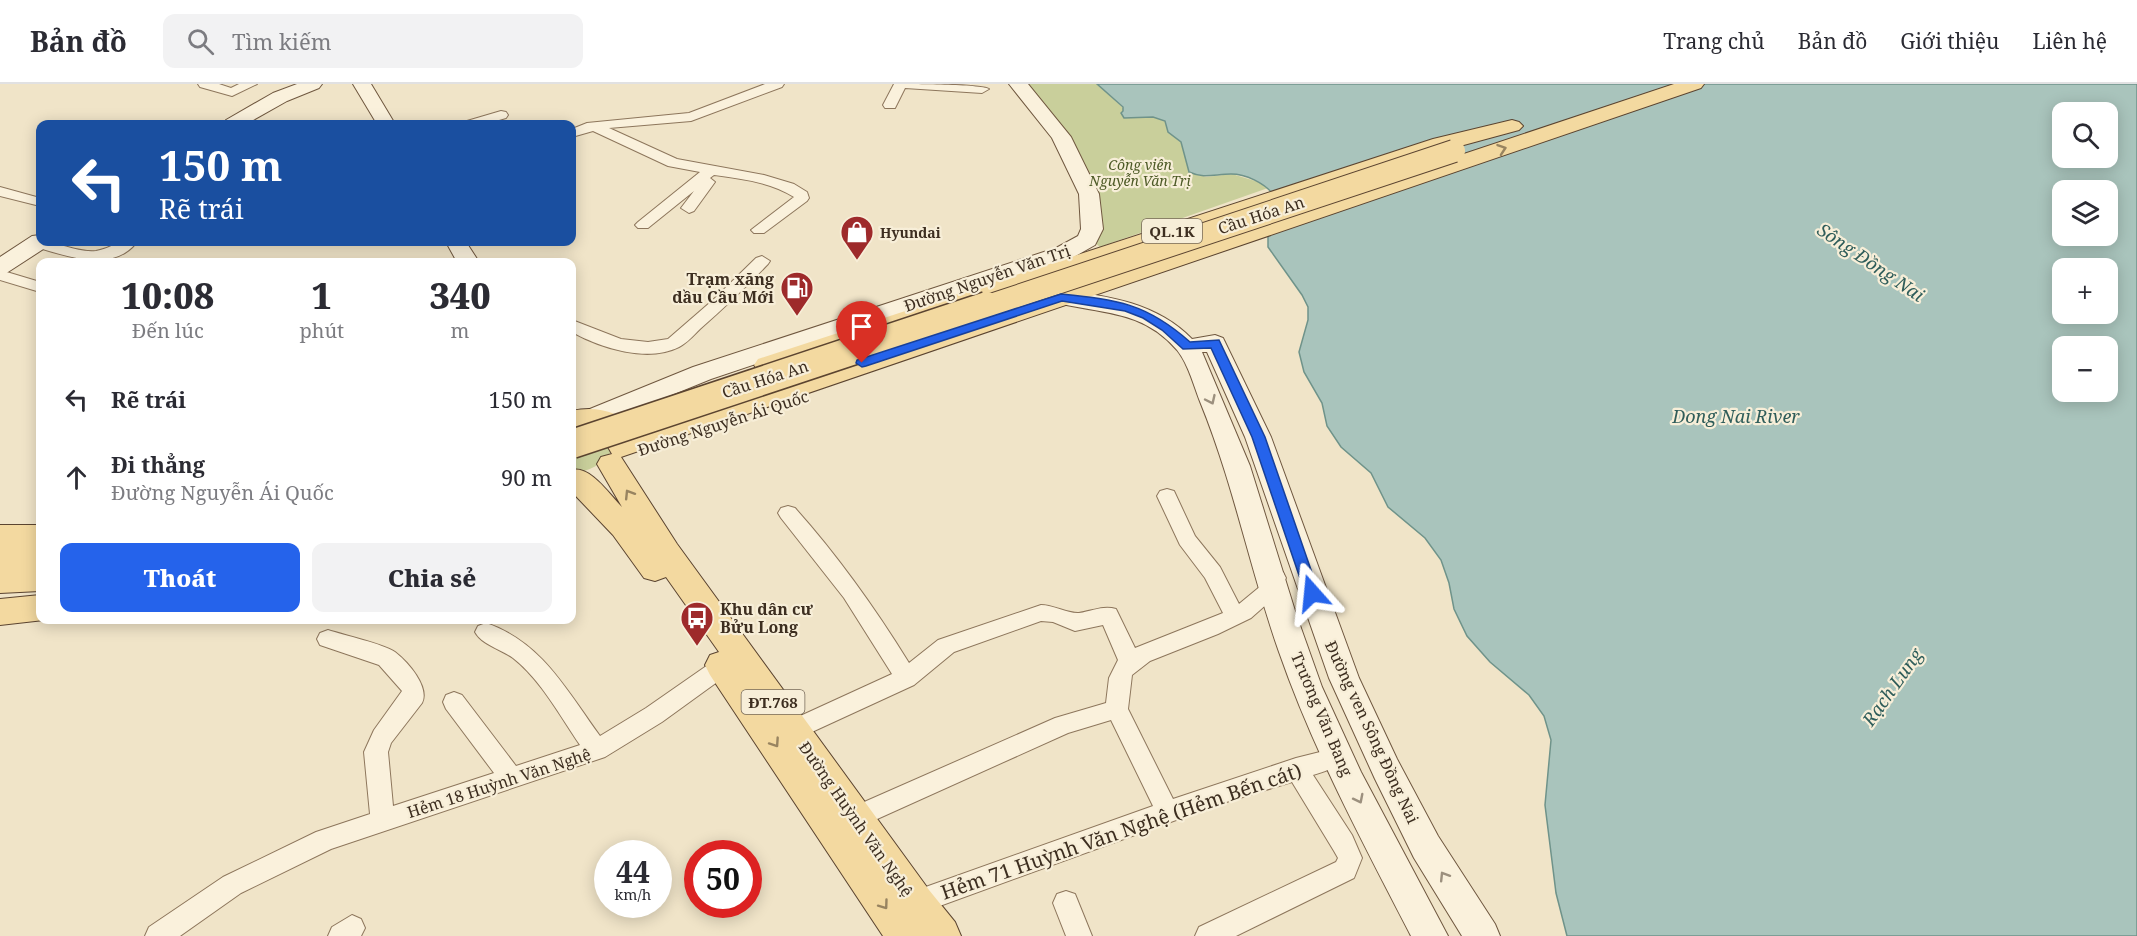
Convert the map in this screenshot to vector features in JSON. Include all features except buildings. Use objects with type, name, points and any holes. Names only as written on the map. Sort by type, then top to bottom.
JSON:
[{"type":"main road","points":[[362,84],[384,120]]},
{"type":"main road","name":"Đường Nguyễn Văn Trị","points":[[679,388],[1064,254],[1087,240],[1092,229],[1089,194],[1061,137],[1018,84]]},
{"type":"main road","name":"Cầu Hóa An","points":[[734,376],[1441,144],[1504,129],[1640,84]]},
{"type":"main road","name":"Cầu Hóa An","points":[[1065,296],[1694,84]]},
{"type":"main road","points":[[240,120],[302,85]]},
{"type":"main road","name":"Cầu Hóa An","points":[[581,423],[1454,151],[1504,129]]},
{"type":"main road","points":[[0,267],[36,244]]},
{"type":"main road","points":[[1065,296],[1129,308],[1147,315],[1187,347]]},
{"type":"main road","name":"Đường Nguyễn Ái Quốc","points":[[617,455],[749,401],[1065,296]]},
{"type":"main road","name":"Đường Nguyễn Ái Quốc","points":[[617,455],[730,422],[1040,318],[1051,311],[1065,296]]},
{"type":"main road","name":"Đường ven Sông Đồng Nai","points":[[1187,347],[1215,343],[1258,437],[1344,678],[1386,769],[1426,847],[1479,931]]},
{"type":"main road","name":"Trương Văn Bang","points":[[1187,347],[1216,411],[1304,680],[1352,785],[1430,936]]},
{"type":"main road","points":[[734,376],[749,401]]},
{"type":"main road","name":"QL.1K","points":[[581,423],[679,388],[734,376]]},
{"type":"main road","name":"Đường Huỳnh Văn Nghệ","points":[[581,423],[618,429],[617,455],[662,545],[915,903],[941,936]]},
{"type":"main road","points":[[576,479],[595,474],[617,455]]},
{"type":"main road","name":"Đường Huỳnh Văn Nghệ","points":[[576,481],[610,512],[645,553],[882,904],[908,936]]},
{"type":"main road","points":[[0,537],[36,536]]},
{"type":"main road","points":[[16,582],[36,561]]},
{"type":"main road","points":[[0,612],[36,608]]},
{"type":"street","points":[[205,84],[232,92],[250,84]]},
{"type":"street","points":[[576,132],[592,126],[691,117],[777,84]]},
{"type":"street","points":[[890,105],[902,84],[982,89]]},
{"type":"street","points":[[485,120],[501,115]]},
{"type":"street","points":[[592,126],[673,163],[764,179],[789,187],[802,195],[802,198],[759,230]]},
{"type":"street","points":[[689,208],[717,170]]},
{"type":"street","points":[[643,225],[717,170]]},
{"type":"street","points":[[0,191],[36,201]]},
{"type":"street","points":[[54,246],[97,257],[112,253],[123,246]]},
{"type":"street","points":[[576,327],[607,342],[623,345],[674,343],[719,304],[762,261]]},
{"type":"street","points":[[0,275],[36,286]]},
{"type":"street","points":[[1167,496],[1187,540],[1213,573],[1235,616]]},
{"type":"street","points":[[1168,813],[1117,709],[1118,683],[1122,671],[1130,662],[1235,616],[1256,604],[1273,586],[1277,564],[1269,536],[1255,507]]},
{"type":"street","points":[[788,513],[824,554],[857,599],[906,678]]},
{"type":"street","points":[[793,730],[906,678],[946,646],[1017,619],[1041,613],[1054,614],[1075,622],[1109,615],[1130,662]]},
{"type":"street","points":[[486,632],[519,650],[537,666],[597,750]]},
{"type":"street","points":[[328,639],[387,658],[413,688],[414,696],[382,737],[376,752],[383,821]]},
{"type":"street","name":"Hẻm 18 Huỳnh Văn Nghệ","points":[[158,936],[232,885],[325,840],[597,750],[654,715],[723,666]]},
{"type":"street","name":"Hẻm 71 Huỳnh Văn Nghệ (Hẻm Bến cát)","points":[[915,903],[1296,768],[1328,760],[1336,751],[1304,680]]},
{"type":"street","points":[[454,702],[512,779]]},
{"type":"street","points":[[855,818],[1063,725],[1117,709]]},
{"type":"street","points":[[1208,936],[1345,870],[1350,858],[1343,843],[1296,768]]},
{"type":"street","points":[[1066,903],[1078,936]]},
{"type":"green space","name":"Công viên Nguyễn Văn Trị","points":[[1025,84],[1097,84],[1123,108],[1124,118],[1153,117],[1165,121],[1168,132],[1181,142],[1189,172],[1206,177],[1232,174],[1262,183],[1268,188],[1100,247],[1093,241],[1098,230]]},
{"type":"green space","points":[[587,425],[612,450],[595,466],[576,472],[576,426]]},
{"type":"water","name":"Dong Nai River","points":[[1097,84],[2137,84],[2137,936],[1567,936],[1556,893],[1545,805],[1551,740],[1544,716],[1529,695],[1490,662],[1467,636],[1454,609],[1449,583],[1441,560],[1425,538],[1388,507],[1371,473],[1341,447],[1327,426],[1322,403],[1304,372],[1299,352],[1308,320],[1308,307],[1268,247],[1268,237],[1275,224],[1273,194],[1249,177],[1231,174],[1205,176],[1189,172],[1181,142],[1168,132],[1165,121],[1153,117],[1124,118],[1121,113],[1123,107]]},
{"type":"place","name":"Hyundai","points":[[857,261]]},
{"type":"place","name":"Trạm xăng dầu Cầu Mới","points":[[797,317]]},
{"type":"place","name":"Khu dân cư Bửu Long","points":[[697,647]]},
{"type":"route","points":[[862,363],[1061,297],[1106,303],[1147,315],[1178,337],[1187,347],[1215,343],[1258,437],[1312,593]]},
{"type":"water label","name":"Sông Đồng Nai","points":[[1871,262]]},
{"type":"water label","name":"Rạch Lung","points":[[1892,687]]}]
